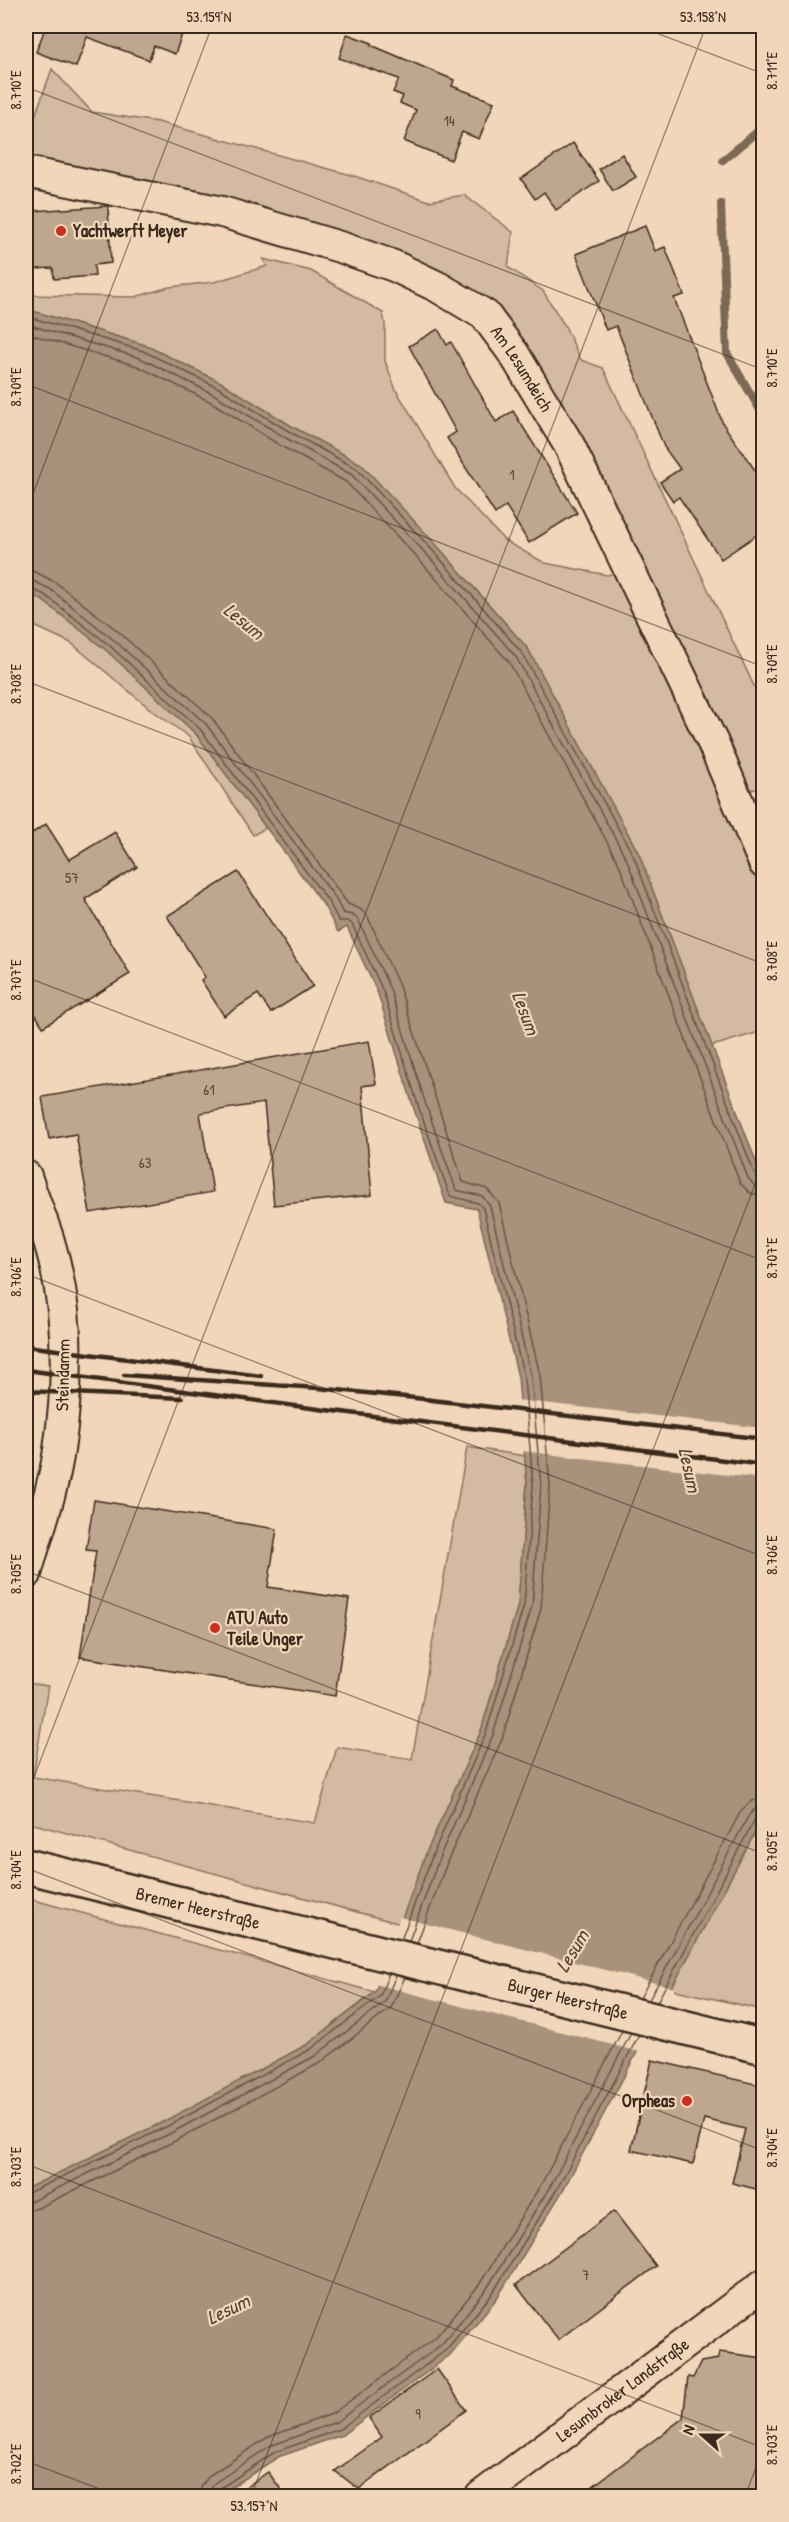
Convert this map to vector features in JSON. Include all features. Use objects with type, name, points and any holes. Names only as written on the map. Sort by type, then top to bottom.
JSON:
[{"type":"main road","name":"Bremer Heerstraße","points":[[26,1866],[372,1950]]},
{"type":"main road","name":"Burger Heerstraße","points":[[372,1950],[764,2047]]},
{"type":"street","name":"Am Lesumdeich","points":[[26,172],[222,212],[343,248],[394,266],[438,286],[485,315],[514,354],[569,445],[713,743],[764,863]]},
{"type":"street","name":"Steindamm","points":[[26,1176],[49,1241],[65,1338],[65,1384],[59,1452],[26,1574]]},
{"type":"street","name":"Lesumbroker Landstraße","points":[[481,2496],[764,2284]]},
{"type":"shaded area","points":[[52,69],[92,112],[158,122],[351,175],[429,201],[464,195],[513,232],[508,267],[543,291],[565,326],[581,360],[603,368],[763,705],[763,788],[726,798],[763,889],[763,1031],[712,1046],[639,854],[528,649],[361,464],[293,427],[222,383],[145,345],[26,309],[26,295],[135,297],[169,287],[214,282],[267,266],[263,259],[311,271],[383,313],[385,361],[396,390],[455,488],[505,541],[545,563],[607,575],[640,568],[491,308],[26,159],[26,141]]},
{"type":"shaded area","points":[[26,592],[42,600],[106,650],[196,734],[266,828],[253,835],[189,737],[149,708],[71,643],[26,622]]},
{"type":"shaded area","points":[[467,1447],[525,1456],[527,1484],[518,1605],[481,1731],[427,1851],[401,1924],[26,1822],[26,1683],[48,1686],[33,1777],[315,1823],[337,1747],[412,1759]]},
{"type":"shaded area","points":[[763,1811],[763,2010],[671,1989],[760,1823]]},
{"type":"shaded area","points":[[26,1898],[375,1992],[308,2044],[165,2121],[26,2189]]},
{"type":"water","name":"Lesum","points":[[26,309],[145,345],[222,383],[293,427],[361,464],[528,649],[639,854],[763,1180],[764,1811],[760,1823],[562,2192],[497,2298],[450,2355],[342,2435],[278,2457],[218,2496],[26,2496],[26,2189],[165,2121],[308,2044],[375,1992],[427,1851],[481,1731],[518,1605],[527,1484],[518,1377],[477,1209],[446,1203],[378,994],[347,927],[338,932],[323,904],[196,734],[106,650],[42,600],[26,592]]},
{"type":"pier","points":[[517,1400],[763,1428],[763,1479],[521,1451]]},
{"type":"pier","points":[[400,1917],[675,1988],[640,2052],[375,1984]]},
{"type":"building","points":[[46,26],[185,26],[175,54],[154,46],[149,60],[87,37],[76,67],[36,52]]},
{"type":"building","points":[[347,34],[454,80],[452,86],[494,102],[479,139],[462,132],[451,160],[404,141],[416,110],[400,103],[403,96],[393,92],[399,79],[339,58]]},
{"type":"building","points":[[573,143],[599,181],[556,210],[544,192],[535,199],[521,179]]},
{"type":"building","points":[[622,154],[636,177],[613,191],[599,169]]},
{"type":"building","points":[[108,206],[111,263],[94,265],[95,276],[54,279],[53,268],[35,269],[32,211]]},
{"type":"building","points":[[645,226],[655,251],[665,247],[684,295],[674,298],[723,424],[764,483],[764,530],[721,559],[679,497],[673,501],[660,482],[680,469],[664,447],[616,326],[606,330],[576,254]]},
{"type":"building","points":[[438,329],[447,345],[451,342],[496,422],[513,411],[577,513],[529,543],[506,506],[495,514],[447,438],[456,432],[409,346]]},
{"type":"building","points":[[46,824],[69,860],[115,832],[137,867],[85,899],[130,974],[43,1027],[26,999],[26,837]]},
{"type":"building","points":[[238,872],[313,986],[271,1013],[258,994],[224,1016],[201,980],[205,977],[167,916]]},
{"type":"building","points":[[369,1041],[376,1084],[362,1086],[372,1195],[274,1205],[264,1103],[200,1113],[213,1192],[90,1213],[76,1134],[49,1139],[42,1097]]},
{"type":"building","name":"ATU Auto Teile Unger","points":[[94,1500],[277,1529],[268,1587],[349,1599],[335,1696],[80,1657],[96,1551],[86,1550]]},
{"type":"building","points":[[652,2060],[764,2086],[764,2191],[732,2183],[745,2129],[704,2119],[693,2164],[631,2150]]},
{"type":"building","points":[[614,2211],[656,2266],[558,2340],[516,2285]]},
{"type":"building","points":[[719,2352],[764,2358],[764,2496],[580,2496],[683,2418],[688,2377],[693,2378],[701,2362],[718,2359]]},
{"type":"building","points":[[437,2369],[466,2410],[359,2489],[335,2471],[382,2437],[369,2418]]},
{"type":"building","points":[[268,2472],[286,2496],[233,2496]]},
{"type":"waterway","points":[[723,160],[764,126]]},
{"type":"waterway","points":[[721,204],[727,353],[764,417]]},
{"type":"railway","points":[[26,1346],[261,1376]]},
{"type":"railway","points":[[26,1370],[764,1465]]},
{"type":"railway","points":[[124,1375],[318,1388],[764,1439]]},
{"type":"railway","points":[[26,1391],[182,1398]]},
{"type":"place","name":"Yachtwerft Meyer","points":[[61,231]]},
{"type":"place","name":"ATU Auto Teile Unger","points":[[215,1628]]},
{"type":"place","name":"Orpheas","points":[[687,2101]]}]
